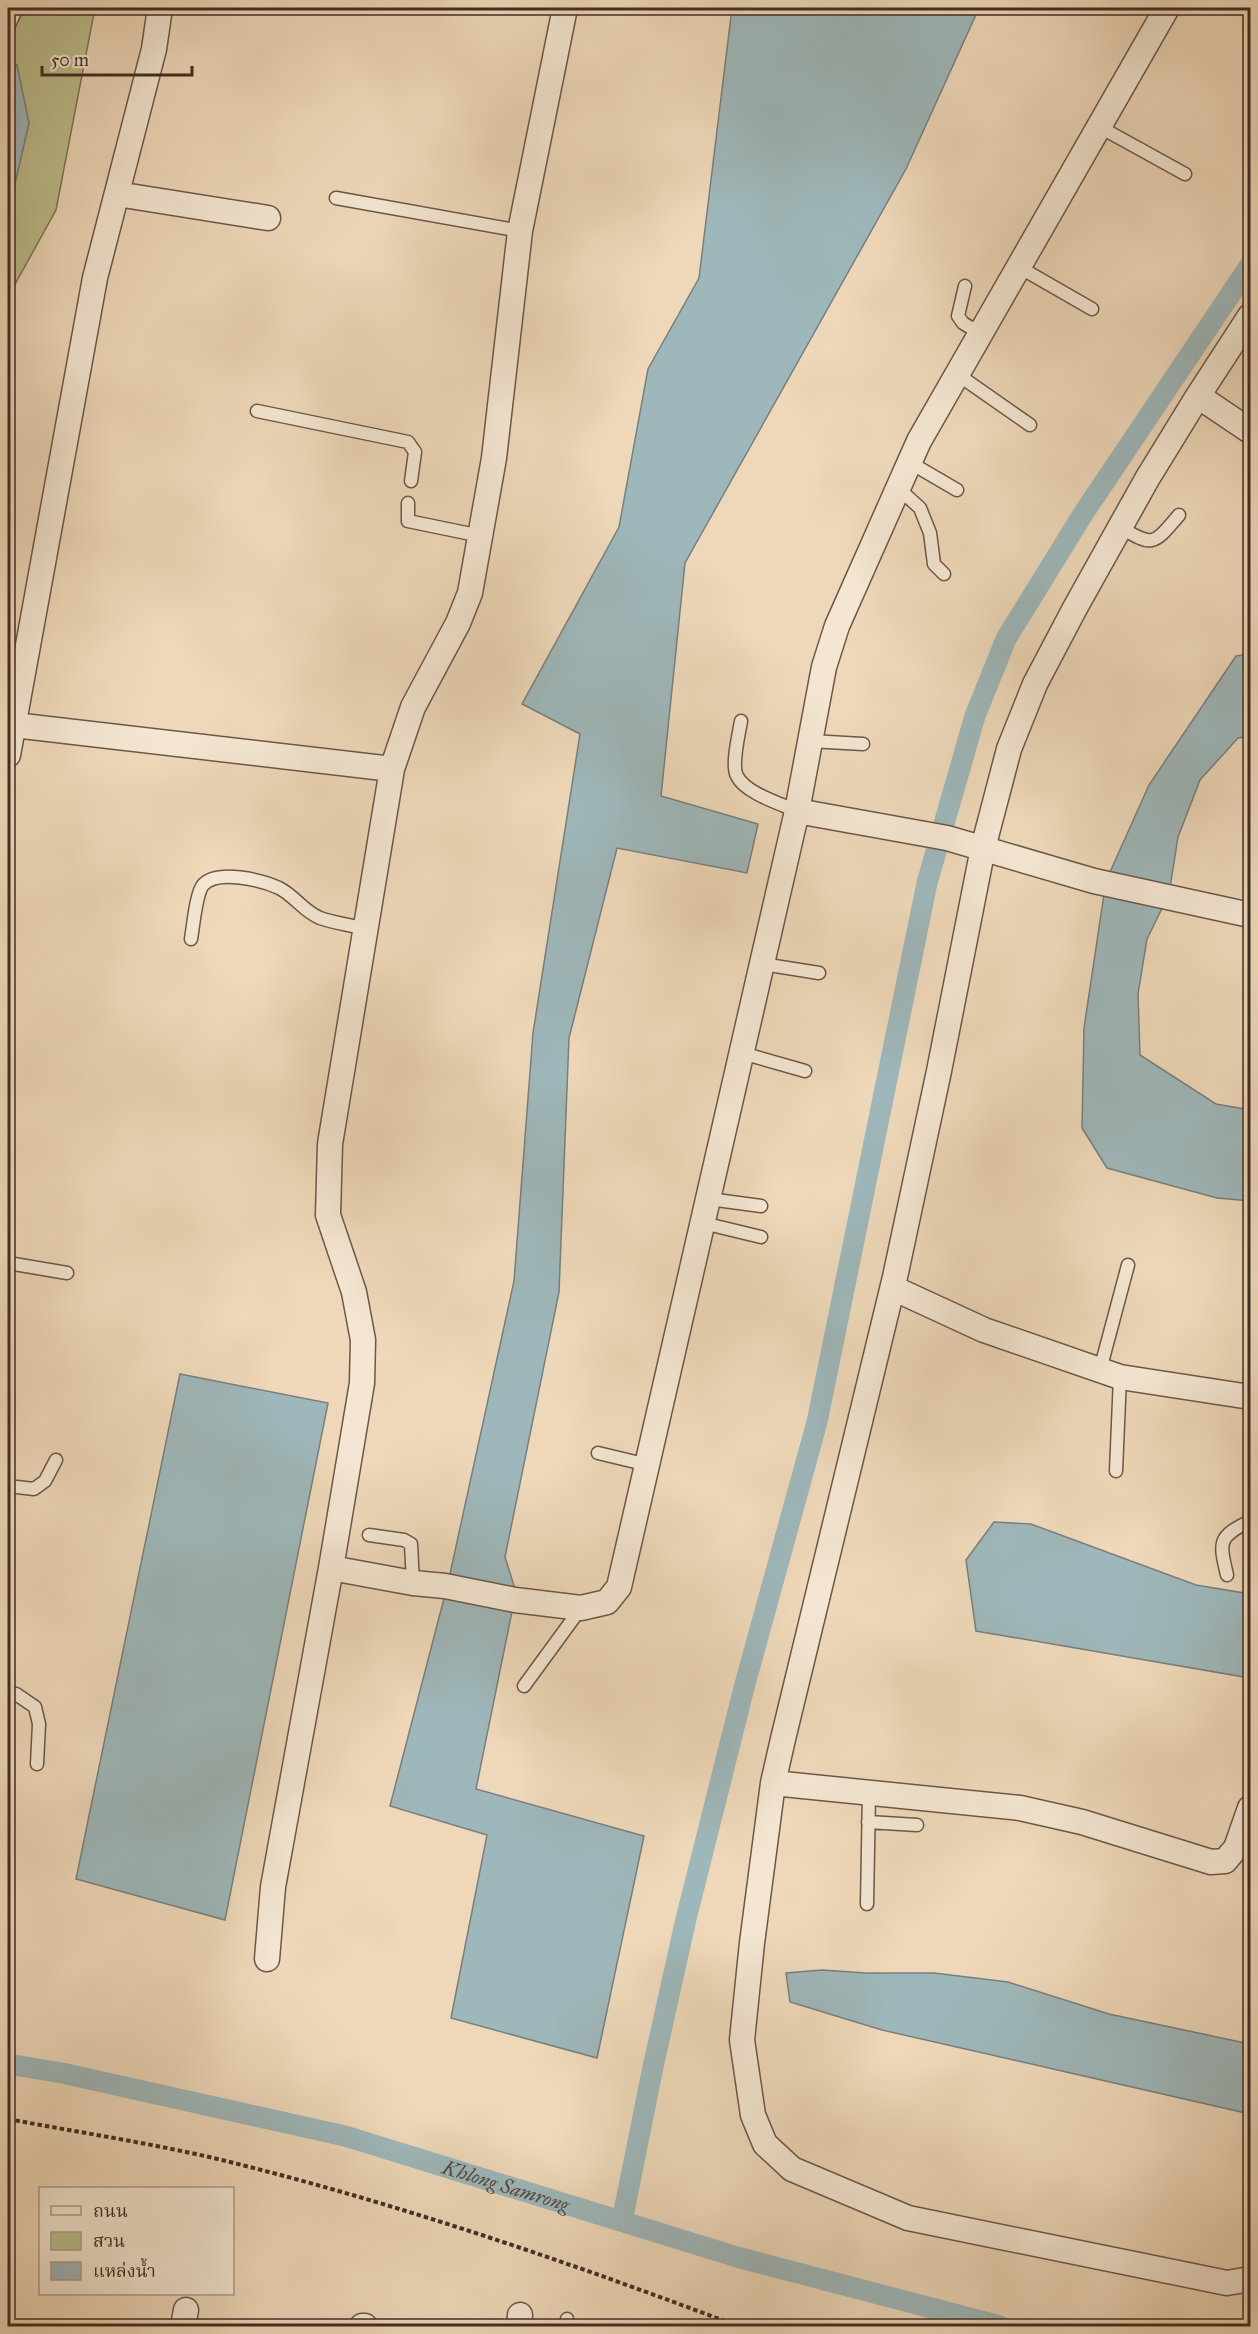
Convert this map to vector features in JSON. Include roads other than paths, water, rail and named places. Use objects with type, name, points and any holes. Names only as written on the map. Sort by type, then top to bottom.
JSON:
[{"type":"street","points":[[8,755],[11,726],[95,278],[154,49],[160,8]]},
{"type":"street","points":[[267,1959],[273,1887],[332,1568],[362,1383],[363,1340],[354,1292],[328,1215],[330,1144],[392,770],[413,707],[458,623],[470,593],[494,458],[520,231],[565,8]]},
{"type":"street","points":[[332,1568],[515,1600],[581,1608],[607,1602],[620,1587],[797,811],[824,667],[837,626],[919,441],[1167,8]]},
{"type":"street","points":[[117,194],[268,218]]},
{"type":"street","points":[[1251,316],[1198,396],[1120,527],[1035,684],[1009,749],[983,848],[893,1288],[774,1783],[752,1943],[742,2040],[753,2115],[765,2144],[792,2169],[908,2218],[1227,2283],[1251,2279]]},
{"type":"street","points":[[1198,396],[1251,431]]},
{"type":"street","points":[[11,726],[392,770]]},
{"type":"street","points":[[797,811],[947,838],[1094,881],[1251,915]]},
{"type":"street","points":[[893,1288],[984,1330],[1110,1373],[1251,1397]]},
{"type":"street","points":[[774,1783],[1020,1808],[1082,1822],[1211,1862],[1225,1861],[1236,1848],[1251,1808]]},
{"type":"lane","points":[[8,27],[17,8]]},
{"type":"lane","points":[[1098,126],[1185,174]]},
{"type":"lane","points":[[336,198],[520,231]]},
{"type":"lane","points":[[1019,267],[1092,309]]},
{"type":"lane","points":[[966,286],[958,316],[963,323],[981,334]]},
{"type":"lane","points":[[957,374],[1030,426]]},
{"type":"lane","points":[[257,411],[408,442],[415,452],[411,481]]},
{"type":"lane","points":[[909,462],[957,490]]},
{"type":"lane","points":[[898,488],[920,508],[930,533],[934,564],[944,574]]},
{"type":"lane","points":[[408,503],[408,521],[481,536]]},
{"type":"lane","points":[[1120,527],[1140,540],[1149,541],[1158,539],[1179,515]]},
{"type":"lane","points":[[741,721],[735,766],[736,776],[753,791],[797,811]]},
{"type":"lane","points":[[810,741],[863,744]]},
{"type":"lane","points":[[191,939],[201,887],[208,881],[223,876],[254,880],[278,888],[294,898],[304,909],[321,918],[365,929]]},
{"type":"lane","points":[[762,964],[819,973]]},
{"type":"lane","points":[[742,1053],[805,1071]]},
{"type":"lane","points":[[709,1199],[761,1206]]},
{"type":"lane","points":[[703,1223],[761,1236]]},
{"type":"lane","points":[[8,1263],[67,1273]]},
{"type":"lane","points":[[1116,1471],[1110,1373],[1128,1265]]},
{"type":"lane","points":[[598,1453],[648,1465]]},
{"type":"lane","points":[[8,1486],[34,1489],[45,1481],[56,1460]]},
{"type":"lane","points":[[1227,1575],[1221,1549],[1226,1537],[1231,1530],[1251,1521]]},
{"type":"lane","points":[[369,1535],[404,1540],[411,1544],[412,1583]]},
{"type":"lane","points":[[524,1686],[581,1608]]},
{"type":"lane","points":[[8,1692],[16,1694],[35,1707],[39,1724],[37,1764]]},
{"type":"lane","points":[[867,1904],[869,1794]]},
{"type":"lane","points":[[868,1822],[917,1826]]},
{"type":"water","points":[[732,8],[979,8],[906,169],[685,563],[661,796],[758,824],[747,873],[617,848],[569,1038],[559,1292],[505,1557],[516,1592],[476,1789],[644,1836],[597,2058],[451,2018],[487,1835],[390,1806],[448,1583],[514,1281],[533,1033],[580,734],[522,704],[619,527],[648,369],[699,278]]},
{"type":"water","points":[[17,65],[29,123],[8,215],[8,70]]},
{"type":"water","points":[[1250,654],[1250,736],[1238,738],[1200,780],[1178,837],[1169,894],[1147,939],[1138,994],[1140,1055],[1216,1104],[1250,1110],[1250,1201],[1217,1198],[1107,1168],[1082,1128],[1084,1028],[1106,881],[1149,785],[1236,656]]},
{"type":"water","points":[[180,1374],[328,1403],[225,1920],[76,1879]]},
{"type":"water","points":[[994,1522],[1031,1524],[1196,1585],[1250,1594],[1250,1678],[976,1631],[966,1560]]},
{"type":"water","points":[[822,1970],[866,1973],[934,1973],[1008,1982],[1109,2014],[1250,2044],[1250,2114],[882,2030],[790,2002],[786,1973]]},
{"type":"waterway","points":[[622,2221],[686,1919],[745,1684],[817,1422],[927,883],[975,716],[1006,639],[1083,514],[1250,265]]},
{"type":"waterway","name":"Khlong Samrong","points":[[8,2064],[62,2073],[345,2136],[737,2257],[1000,2326]]}]
